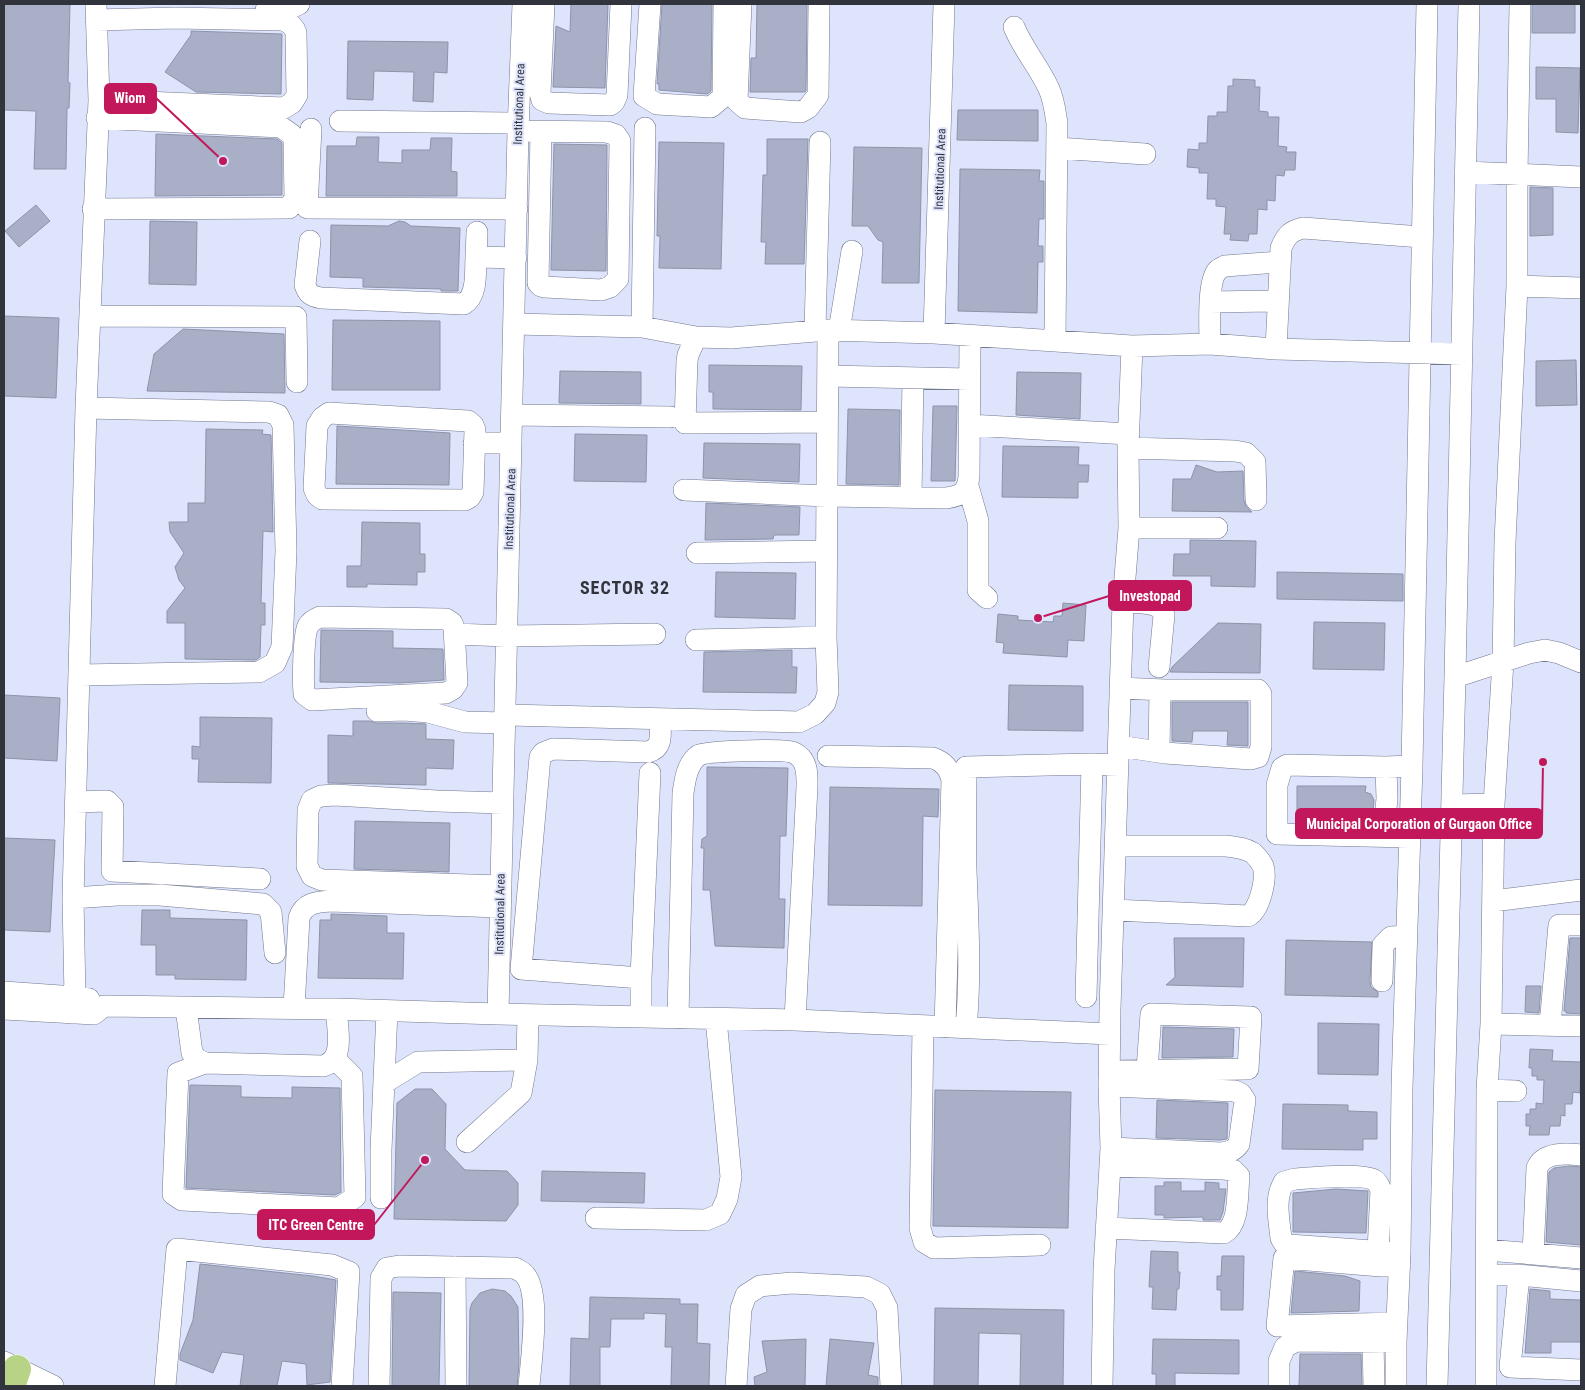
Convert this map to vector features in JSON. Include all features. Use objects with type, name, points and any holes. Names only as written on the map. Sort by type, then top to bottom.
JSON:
[{"type":"street","points":[[96,11],[287,10],[299,4]]},
{"type":"street","name":"Institutional Area","points":[[498,1014],[518,127],[523,4]]},
{"type":"street","points":[[544,4],[540,93],[542,100],[549,104],[610,105],[617,96],[621,4]]},
{"type":"street","points":[[650,4],[644,96],[657,104],[711,107],[723,97],[724,4]]},
{"type":"street","points":[[741,4],[737,101],[744,108],[802,112],[808,108],[818,95],[820,4]]},
{"type":"street","name":"Institutional Area","points":[[934,333],[944,4]]},
{"type":"street","points":[[1396,1386],[1402,1088],[1412,766],[1426,4]]},
{"type":"street","points":[[1437,1386],[1455,678],[1469,4]]},
{"type":"street","points":[[1486,1386],[1488,1250],[1487,1090],[1491,1024],[1494,804],[1502,662],[1517,286],[1520,4]]},
{"type":"street","points":[[73,1005],[86,408],[98,109],[96,11]]},
{"type":"street","points":[[96,11],[175,18],[283,20],[289,22],[296,33],[297,95],[292,103],[284,108],[98,109]]},
{"type":"street","points":[[1014,27],[1023,46],[1048,87],[1054,104],[1057,123],[1055,340]]},
{"type":"street","points":[[93,209],[289,208],[295,198],[294,141],[292,135],[282,126],[98,109]]},
{"type":"street","points":[[340,121],[518,127],[541,132],[607,132],[616,135],[620,141],[618,279],[610,287],[601,290],[546,287],[541,286],[538,282],[541,132]]},
{"type":"street","points":[[642,327],[645,128]]},
{"type":"street","points":[[311,129],[307,208],[517,209]]},
{"type":"street","points":[[333,713],[404,710],[428,712],[464,722],[505,719],[660,719],[799,722],[816,714],[825,703],[828,692],[826,551],[828,376],[820,142]]},
{"type":"street","points":[[1057,148],[1145,154]]},
{"type":"street","points":[[1466,172],[1581,178]]},
{"type":"street","points":[[1276,349],[1280,248],[1285,237],[1293,230],[1303,228],[1421,236]]},
{"type":"street","points":[[310,241],[305,285],[307,292],[312,296],[321,298],[464,304],[470,301],[473,294],[478,232]]},
{"type":"street","points":[[827,331],[852,252]]},
{"type":"street","points":[[476,257],[538,265]]},
{"type":"street","points":[[1210,344],[1210,302],[1214,277],[1218,270],[1225,266],[1280,262]]},
{"type":"street","points":[[1517,286],[1581,288]]},
{"type":"street","points":[[1210,302],[1278,301]]},
{"type":"street","points":[[90,316],[296,317],[297,382]]},
{"type":"street","points":[[514,324],[642,327],[696,337],[731,338],[827,331],[934,333],[970,337],[1055,340],[1132,346],[1210,344],[1276,349],[1462,354]]},
{"type":"street","points":[[696,337],[688,354],[687,361],[685,423],[827,422]]},
{"type":"street","points":[[970,337],[968,486],[978,521],[978,590],[986,598]]},
{"type":"street","points":[[1102,1386],[1106,1228],[1111,1157],[1109,1079],[1114,878],[1123,602],[1129,528],[1132,346]]},
{"type":"street","points":[[828,376],[969,379]]},
{"type":"street","points":[[911,497],[913,378]]},
{"type":"street","points":[[79,675],[259,672],[275,663],[282,647],[286,551],[283,425],[278,416],[269,412],[86,408]]},
{"type":"street","points":[[329,413],[468,421],[475,430],[474,443],[473,492],[465,500],[322,499],[317,495],[314,488],[317,426],[322,418],[329,413]]},
{"type":"street","points":[[512,415],[670,417]]},
{"type":"street","points":[[969,425],[1235,450],[1246,453],[1255,462],[1256,500]]},
{"type":"street","points":[[474,443],[512,444]]},
{"type":"street","points":[[684,490],[827,496],[954,497],[963,493],[968,486]]},
{"type":"street","points":[[1129,528],[1217,528]]},
{"type":"street","points":[[697,553],[826,551]]},
{"type":"street","points":[[1123,602],[1158,606],[1163,609],[1164,615],[1158,668]]},
{"type":"street","points":[[320,617],[446,619],[452,623],[455,634],[457,683],[453,689],[446,693],[312,700],[304,694],[302,682],[307,628],[312,621],[320,617]]},
{"type":"street","points":[[455,634],[506,636],[655,634]]},
{"type":"street","points":[[696,640],[826,637]]},
{"type":"street","points":[[1455,678],[1529,653],[1545,650],[1559,653],[1581,662]]},
{"type":"street","points":[[956,1027],[969,1004],[970,956],[966,868],[966,767],[1092,764],[1118,755],[1159,752],[1251,759],[1258,757],[1261,748],[1262,694],[1258,690],[1120,688]]},
{"type":"street","points":[[1159,752],[1160,690]]},
{"type":"street","points":[[641,978],[522,969],[540,758],[543,754],[553,749],[648,752],[655,750],[659,747],[660,742],[660,719]]},
{"type":"street","points":[[678,1018],[683,793],[685,779],[691,762],[700,754],[712,752],[774,751],[792,752],[801,758],[806,769],[807,788],[795,1020]]},
{"type":"street","points":[[828,756],[933,758],[941,761],[950,771],[952,780],[956,1027]]},
{"type":"street","points":[[1086,997],[1092,764]]},
{"type":"street","points":[[1409,837],[1277,834],[1276,785],[1282,768],[1287,765],[1412,766]]},
{"type":"street","points":[[1383,835],[1387,799],[1386,767]]},
{"type":"street","points":[[641,1017],[650,773]]},
{"type":"street","points":[[500,886],[322,880],[312,876],[307,866],[308,810],[312,800],[321,796],[335,795],[503,803]]},
{"type":"street","points":[[76,802],[107,801],[113,807],[112,871],[260,879]]},
{"type":"street","points":[[1452,804],[1494,804]]},
{"type":"street","points":[[1114,910],[1248,916],[1256,910],[1263,882],[1263,866],[1254,854],[1243,848],[1226,846],[1116,846]]},
{"type":"street","points":[[1089,876],[1114,878]]},
{"type":"street","points":[[1493,901],[1581,890]]},
{"type":"street","points":[[74,898],[160,895],[263,904],[271,912],[275,953]]},
{"type":"street","points":[[294,1008],[298,918],[306,906],[315,902],[330,901],[500,907]]},
{"type":"street","points":[[1550,1025],[1559,925],[1581,925]]},
{"type":"street","points":[[1382,981],[1383,945],[1391,936],[1406,936]]},
{"type":"street","points":[[4,992],[73,1005],[94,1014],[104,1006],[294,1008],[795,1020],[1110,1034]]},
{"type":"street","points":[[4,1009],[73,1005]]},
{"type":"street","points":[[186,1008],[192,1053],[197,1059],[205,1063]]},
{"type":"street","points":[[335,1059],[352,1076],[355,1197],[339,1208],[182,1200],[173,1194],[178,1073],[205,1063],[323,1066],[328,1064],[335,1059],[338,1050],[336,1009]]},
{"type":"street","points":[[382,1198],[384,1082],[388,1011]]},
{"type":"street","points":[[1109,1079],[1148,1070],[1248,1069],[1252,1017],[1151,1014],[1148,1070]]},
{"type":"street","points":[[467,1142],[521,1093],[527,1060],[528,1015]]},
{"type":"street","points":[[596,1218],[706,1220],[720,1214],[727,1199],[731,1177],[716,1019]]},
{"type":"street","points":[[1491,1024],[1581,1026]]},
{"type":"street","points":[[922,1026],[920,1228],[924,1242],[934,1248],[1040,1245]]},
{"type":"street","points":[[384,1082],[418,1062],[527,1060]]},
{"type":"street","points":[[1109,1079],[1235,1091],[1242,1094],[1245,1100],[1239,1144],[1229,1152],[1111,1157]]},
{"type":"street","points":[[1487,1090],[1516,1091]]},
{"type":"street","points":[[1533,1254],[1538,1168],[1540,1162],[1545,1158],[1568,1153],[1581,1155]]},
{"type":"street","points":[[1106,1228],[1224,1234],[1230,1230],[1234,1223],[1239,1176],[1233,1170],[1111,1157]]},
{"type":"street","points":[[1378,1251],[1381,1190],[1374,1180],[1361,1177],[1295,1179],[1284,1182],[1279,1191],[1278,1200],[1281,1238],[1284,1243],[1289,1245],[1378,1251],[1400,1259]]},
{"type":"street","points":[[165,1386],[177,1249],[332,1266],[349,1272],[342,1386]]},
{"type":"street","points":[[1488,1250],[1581,1258]]},
{"type":"street","points":[[1396,1333],[1276,1326],[1284,1258],[1381,1266],[1400,1259]]},
{"type":"street","points":[[379,1386],[381,1278],[388,1268],[399,1266],[515,1268],[524,1274],[531,1287],[534,1302],[529,1386]]},
{"type":"street","points":[[455,1267],[456,1386]]},
{"type":"street","points":[[1487,1275],[1519,1275],[1581,1281]]},
{"type":"street","points":[[1519,1275],[1510,1367],[1581,1370]]},
{"type":"street","points":[[736,1386],[741,1309],[746,1295],[760,1286],[792,1283],[866,1287],[880,1294],[887,1308],[891,1386]]},
{"type":"street","points":[[1280,1386],[1279,1361],[1285,1347],[1296,1341],[1373,1342],[1396,1333]]},
{"type":"street","points":[[1373,1342],[1374,1386]]},
{"type":"street","points":[[11,1372],[53,1386]]},
{"type":"building","points":[[4,4],[70,4],[68,82],[70,83],[69,108],[67,108],[66,169],[34,169],[36,111],[4,110]]},
{"type":"building","points":[[571,4],[608,4],[605,88],[553,87],[556,26],[570,32]]},
{"type":"building","points":[[662,4],[712,4],[711,91],[707,94],[659,90],[659,84],[657,84]]},
{"type":"building","points":[[757,4],[807,4],[806,91],[750,92],[751,58],[756,58]]},
{"type":"building","points":[[1532,4],[1575,4],[1575,33],[1532,33]]},
{"type":"building","points":[[191,31],[282,34],[281,94],[196,92],[165,72],[191,35]]},
{"type":"building","points":[[348,41],[448,42],[447,73],[434,72],[433,102],[413,101],[414,72],[374,71],[373,100],[347,99]]},
{"type":"building","points":[[1536,67],[1580,68],[1578,133],[1556,132],[1556,99],[1536,99]]},
{"type":"building","points":[[1233,79],[1255,80],[1255,87],[1260,87],[1259,111],[1268,112],[1268,117],[1279,117],[1278,146],[1287,147],[1286,152],[1296,152],[1295,170],[1285,170],[1284,176],[1276,175],[1275,201],[1267,200],[1267,210],[1258,209],[1257,234],[1249,234],[1248,241],[1230,240],[1231,234],[1224,234],[1226,207],[1216,206],[1216,199],[1207,199],[1208,173],[1199,173],[1199,168],[1187,167],[1188,149],[1199,150],[1199,143],[1207,143],[1208,116],[1217,116],[1217,112],[1227,112],[1228,86],[1233,86]]},
{"type":"building","points":[[958,110],[1038,110],[1038,141],[957,140]]},
{"type":"building","points":[[156,134],[277,139],[282,143],[282,195],[155,196]]},
{"type":"building","points":[[357,137],[379,137],[378,162],[402,163],[402,150],[430,150],[431,138],[452,138],[451,171],[457,172],[457,196],[326,196],[327,146],[356,146]]},
{"type":"building","points":[[767,139],[808,139],[804,264],[765,264],[766,242],[761,242],[763,175],[767,175]]},
{"type":"building","points":[[659,142],[724,143],[721,269],[659,268],[660,236],[657,236]]},
{"type":"building","points":[[554,144],[607,145],[606,271],[551,270]]},
{"type":"building","points":[[854,147],[922,148],[919,283],[882,283],[883,242],[878,240],[868,226],[852,226]]},
{"type":"building","points":[[960,169],[1040,170],[1039,181],[1044,181],[1044,219],[1039,219],[1038,246],[1043,246],[1043,262],[1038,262],[1037,313],[958,311]]},
{"type":"building","points":[[1530,187],[1553,188],[1553,235],[1530,236]]},
{"type":"building","points":[[36,205],[50,221],[19,247],[5,231]]},
{"type":"building","points":[[150,221],[197,222],[196,285],[149,284]]},
{"type":"building","points":[[399,221],[411,226],[460,228],[458,291],[363,287],[363,278],[330,277],[331,225],[388,226]]},
{"type":"building","points":[[4,316],[59,318],[56,398],[4,396]]},
{"type":"building","points":[[333,320],[440,321],[440,390],[332,390]]},
{"type":"building","points":[[183,329],[284,334],[285,393],[147,391],[154,354]]},
{"type":"building","points":[[1576,360],[1577,405],[1536,406],[1536,361]]},
{"type":"building","points":[[709,365],[802,366],[801,410],[713,409],[713,392],[709,392]]},
{"type":"building","points":[[560,371],[641,372],[641,404],[559,403]]},
{"type":"building","points":[[1017,372],[1081,373],[1080,419],[1016,415]]},
{"type":"building","points":[[933,406],[957,406],[955,481],[931,481]]},
{"type":"building","points":[[848,409],[900,410],[899,485],[846,484]]},
{"type":"building","points":[[337,426],[450,433],[449,485],[336,484]]},
{"type":"building","points":[[206,429],[263,430],[262,434],[271,435],[273,532],[263,531],[261,603],[265,603],[265,625],[261,625],[260,657],[256,660],[185,659],[185,623],[167,623],[167,611],[185,588],[179,580],[175,567],[184,553],[170,532],[169,522],[188,522],[188,503],[205,503]]},
{"type":"building","points":[[575,434],[647,435],[646,482],[574,481]]},
{"type":"building","points":[[704,443],[800,444],[799,482],[703,478]]},
{"type":"building","points":[[1003,446],[1079,447],[1078,465],[1089,465],[1088,482],[1078,482],[1078,498],[1002,497]]},
{"type":"building","points":[[1196,465],[1217,472],[1243,471],[1244,501],[1246,507],[1252,512],[1172,511],[1173,479],[1191,479]]},
{"type":"building","points":[[706,503],[800,507],[799,535],[774,535],[773,539],[705,540]]},
{"type":"building","points":[[362,522],[420,523],[420,554],[425,554],[425,572],[417,572],[417,585],[367,584],[367,587],[347,587],[347,566],[361,566]]},
{"type":"building","points":[[1190,540],[1256,541],[1255,587],[1211,586],[1211,576],[1173,576],[1174,554],[1190,554]]},
{"type":"building","points":[[716,572],[796,573],[795,619],[715,617]]},
{"type":"building","points":[[1277,572],[1403,574],[1403,601],[1277,599]]},
{"type":"building","points":[[1063,603],[1086,605],[1084,641],[1068,640],[1067,657],[1003,653],[1004,643],[996,642],[998,614],[1018,616],[1018,620],[1053,622],[1054,616],[1062,616]]},
{"type":"building","points":[[1314,622],[1385,623],[1384,670],[1313,669]]},
{"type":"building","points":[[1218,623],[1261,624],[1260,673],[1170,672],[1172,667]]},
{"type":"building","points":[[321,630],[393,631],[393,648],[443,649],[444,680],[400,683],[320,682]]},
{"type":"building","points":[[792,650],[792,667],[797,667],[796,693],[703,692],[704,652]]},
{"type":"building","points":[[1009,685],[1083,686],[1083,731],[1008,730]]},
{"type":"building","points":[[4,695],[60,698],[57,761],[4,758]]},
{"type":"building","points":[[1172,702],[1248,702],[1248,746],[1227,745],[1228,731],[1193,731],[1192,742],[1172,741]]},
{"type":"building","points":[[200,717],[272,718],[271,783],[198,782],[199,759],[192,759],[192,746],[200,747]]},
{"type":"building","points":[[353,721],[426,724],[426,739],[454,740],[453,769],[426,768],[426,785],[328,783],[328,735],[353,736]]},
{"type":"building","points":[[707,767],[788,768],[786,836],[780,836],[779,899],[785,899],[784,948],[715,946],[710,890],[703,890],[704,848],[701,848],[702,839],[707,836]]},
{"type":"building","points":[[1297,786],[1366,786],[1365,792],[1371,794],[1374,800],[1368,824],[1297,822]]},
{"type":"building","points":[[830,787],[939,789],[938,817],[923,816],[922,906],[828,905]]},
{"type":"building","points":[[355,821],[450,823],[449,872],[354,869]]},
{"type":"building","points":[[4,838],[55,840],[50,932],[4,930]]},
{"type":"building","points":[[142,910],[170,910],[170,918],[247,920],[246,980],[175,979],[175,975],[156,975],[156,945],[141,945]]},
{"type":"building","points":[[331,914],[387,916],[387,933],[404,933],[403,979],[318,978],[320,920],[331,920]]},
{"type":"building","points":[[1174,938],[1244,938],[1243,987],[1166,985],[1175,977]]},
{"type":"building","points":[[1570,938],[1581,938],[1581,1014],[1566,1013],[1564,1011]]},
{"type":"building","points":[[1286,940],[1372,942],[1370,981],[1371,987],[1378,992],[1378,997],[1285,995]]},
{"type":"building","points":[[1526,986],[1541,986],[1539,1013],[1525,1012]]},
{"type":"building","points":[[1318,1023],[1379,1024],[1378,1075],[1318,1074]]},
{"type":"building","points":[[1163,1027],[1234,1029],[1233,1057],[1162,1058]]},
{"type":"building","points":[[1530,1049],[1553,1050],[1552,1061],[1581,1062],[1580,1093],[1573,1092],[1572,1104],[1565,1104],[1565,1116],[1561,1115],[1560,1126],[1550,1126],[1549,1135],[1529,1135],[1530,1126],[1526,1126],[1526,1114],[1530,1114],[1530,1109],[1536,1109],[1536,1103],[1543,1104],[1544,1080],[1537,1080],[1537,1076],[1532,1076],[1532,1068],[1529,1068]]},
{"type":"building","points":[[190,1085],[241,1086],[241,1097],[292,1098],[292,1087],[340,1088],[341,1192],[335,1195],[186,1188]]},
{"type":"building","points":[[415,1089],[432,1089],[446,1104],[445,1149],[465,1170],[507,1171],[518,1183],[518,1205],[506,1221],[394,1219],[397,1103]]},
{"type":"building","points":[[935,1090],[1071,1092],[1068,1228],[933,1226]]},
{"type":"building","points":[[1157,1100],[1228,1103],[1227,1139],[1156,1138]]},
{"type":"building","points":[[1283,1104],[1348,1105],[1348,1111],[1377,1112],[1377,1139],[1363,1139],[1363,1150],[1282,1149]]},
{"type":"building","points":[[1581,1167],[1581,1245],[1546,1242],[1549,1172],[1554,1168]]},
{"type":"building","points":[[542,1171],[645,1173],[644,1203],[541,1201]]},
{"type":"building","points":[[1164,1182],[1181,1182],[1181,1191],[1205,1191],[1205,1182],[1219,1183],[1219,1189],[1226,1189],[1220,1220],[1203,1220],[1203,1217],[1164,1218],[1164,1215],[1155,1215],[1155,1186],[1164,1186]]},
{"type":"building","points":[[1336,1189],[1368,1191],[1366,1233],[1293,1232],[1293,1193]]},
{"type":"building","points":[[1151,1251],[1178,1252],[1178,1272],[1180,1272],[1176,1310],[1152,1309],[1153,1287],[1149,1287]]},
{"type":"building","points":[[1222,1256],[1244,1256],[1243,1310],[1221,1310],[1221,1290],[1217,1290],[1217,1276],[1221,1276]]},
{"type":"building","points":[[200,1264],[336,1280],[330,1382],[307,1385],[306,1364],[282,1361],[277,1386],[240,1386],[244,1355],[222,1352],[213,1373],[180,1360],[180,1354],[193,1320]]},
{"type":"building","points":[[1295,1271],[1345,1276],[1360,1281],[1359,1311],[1291,1313]]},
{"type":"building","points":[[492,1289],[505,1291],[511,1296],[518,1307],[519,1364],[517,1386],[469,1386],[470,1309],[480,1293]]},
{"type":"building","points":[[1530,1289],[1550,1291],[1550,1299],[1581,1300],[1581,1342],[1551,1342],[1551,1353],[1525,1353]]},
{"type":"building","points":[[393,1292],[441,1293],[439,1386],[392,1386]]},
{"type":"building","points":[[590,1297],[680,1299],[680,1304],[698,1304],[697,1343],[710,1344],[709,1386],[671,1386],[672,1347],[665,1347],[666,1314],[644,1313],[644,1319],[611,1319],[610,1347],[600,1347],[600,1386],[570,1386],[571,1338],[589,1339]]},
{"type":"building","points":[[935,1308],[1064,1310],[1063,1386],[1020,1386],[1021,1334],[979,1333],[978,1386],[934,1386]]},
{"type":"building","points":[[806,1339],[805,1386],[755,1386],[754,1377],[767,1372],[762,1341]]},
{"type":"building","points":[[830,1339],[874,1343],[868,1375],[878,1377],[878,1386],[826,1386]]},
{"type":"building","points":[[1153,1339],[1239,1340],[1239,1374],[1175,1373],[1175,1386],[1156,1386],[1156,1374],[1152,1374]]},
{"type":"building","points":[[1300,1354],[1361,1354],[1362,1386],[1299,1386]]},
{"type":"place","name":"Wiom","points":[[223,161]]},
{"type":"place","name":"Investopad","points":[[1038,618]]},
{"type":"place","name":"Municipal Corporation of Gurgaon Office","points":[[1543,762]]},
{"type":"place","name":"ITC Green Centre","points":[[425,1160]]},
{"type":"district","name":"SECTOR 32","points":[[625,588]]}]
